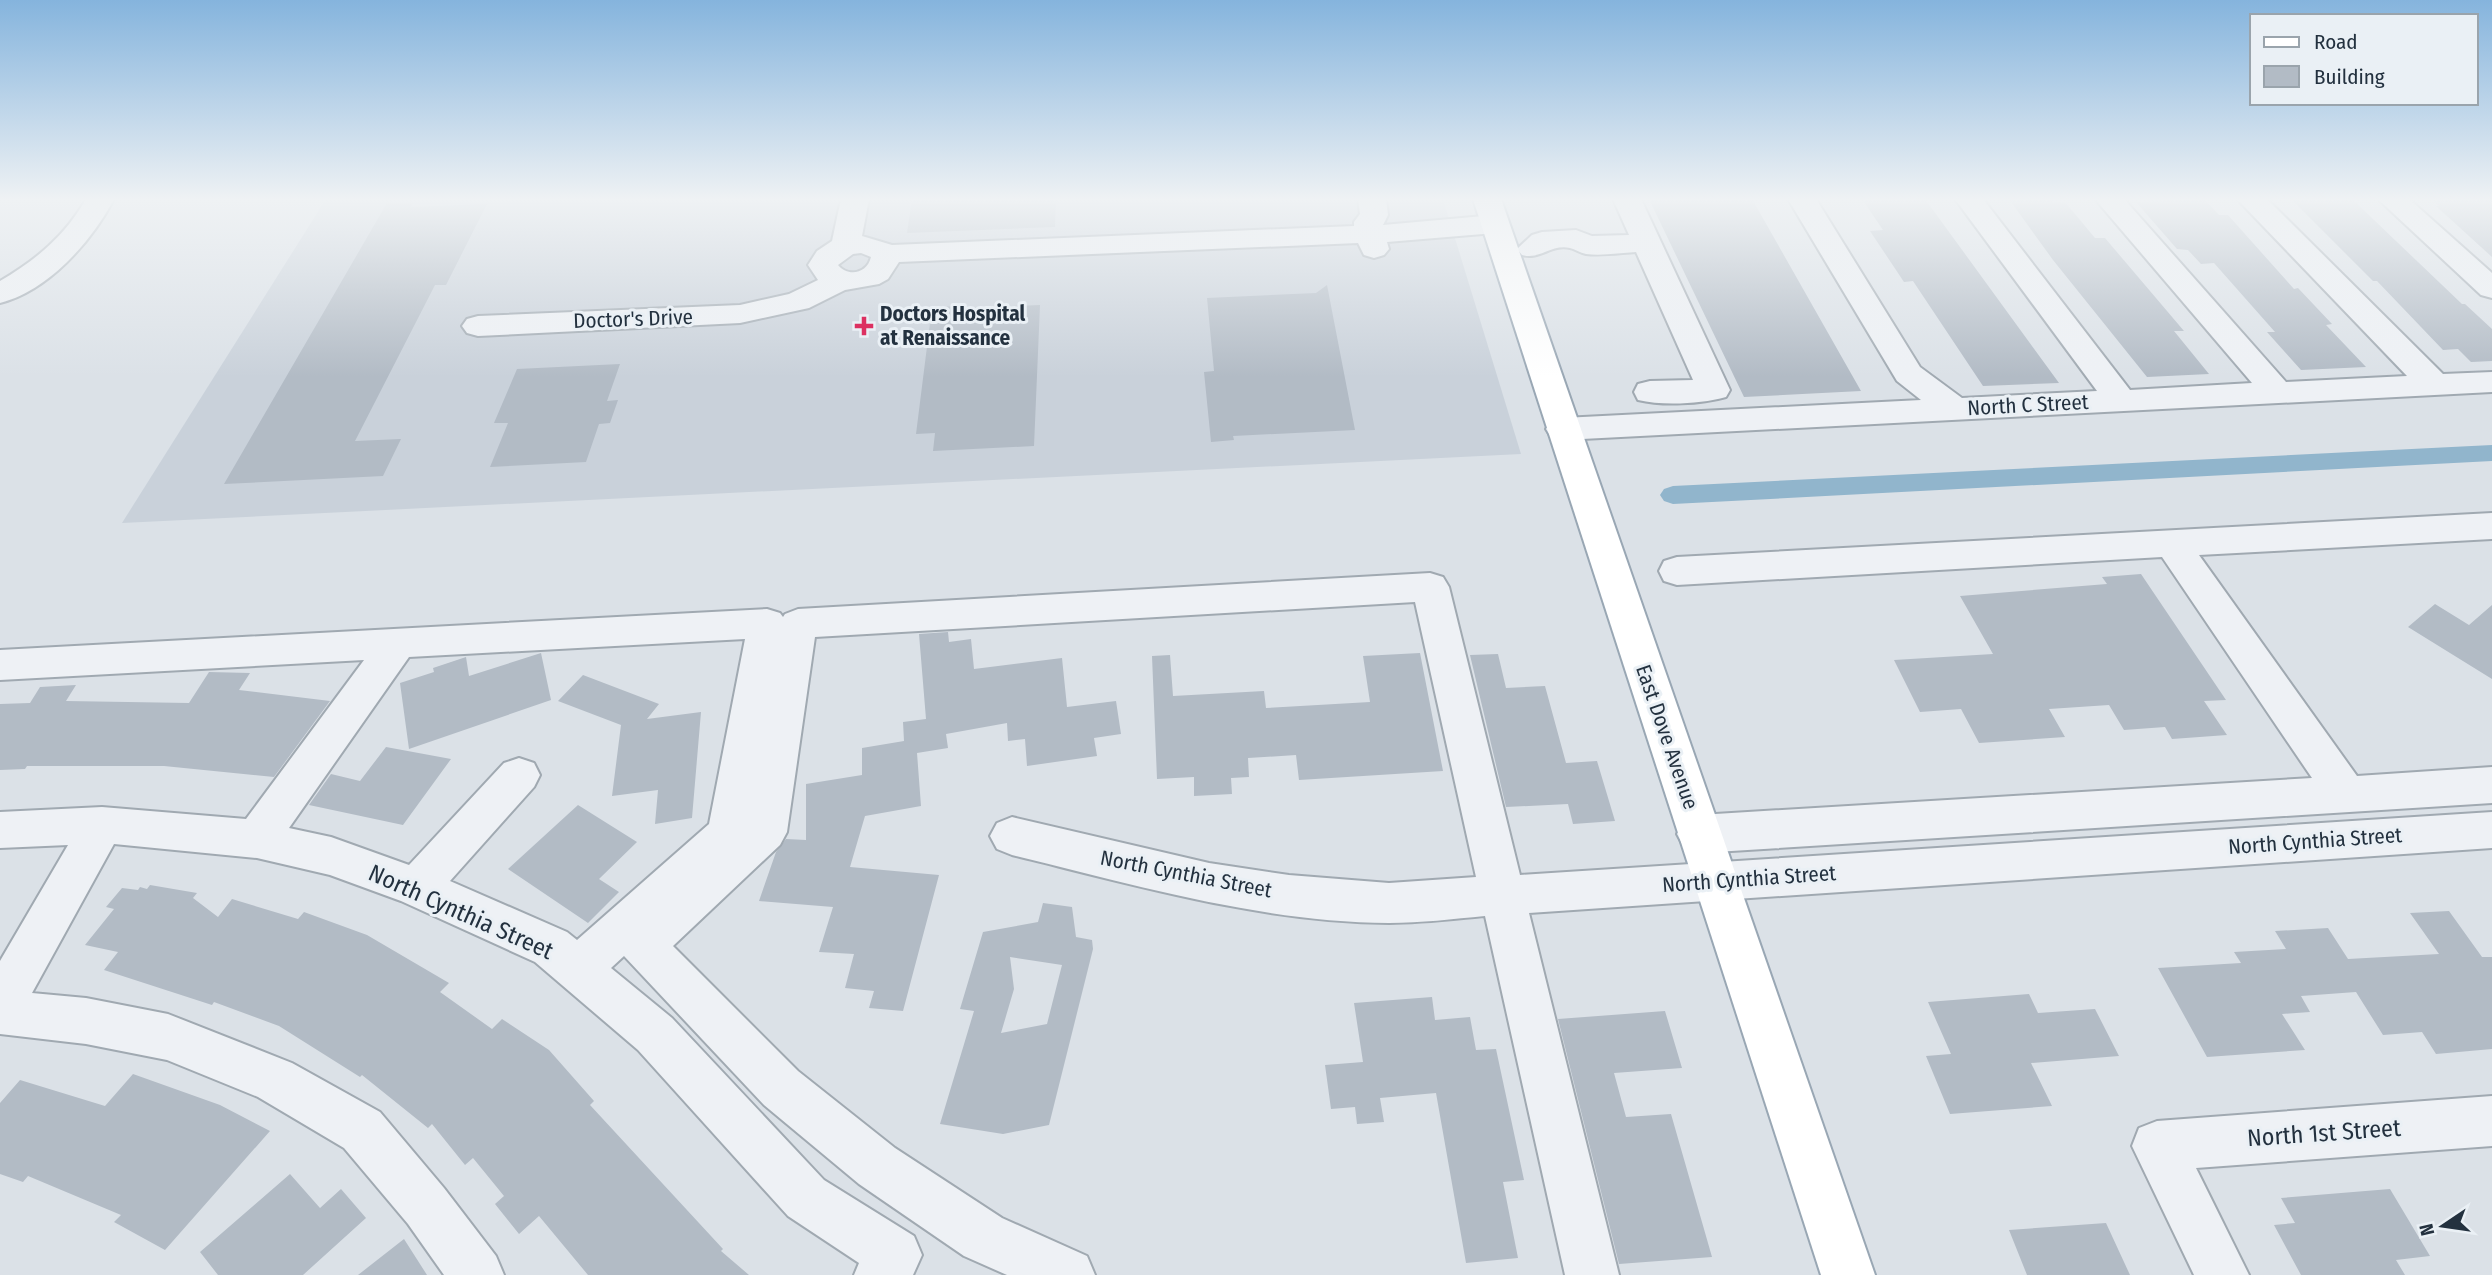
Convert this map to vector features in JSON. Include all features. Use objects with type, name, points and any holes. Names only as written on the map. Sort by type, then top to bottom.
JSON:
[{"type":"main road","name":"East Dove Avenue","points":[[1511,258],[1563,429],[1848,1275]]},
{"type":"street","points":[[0,294],[54,258]]},
{"type":"street","points":[[818,284],[825,258]]},
{"type":"street","name":"Doctor's Drive","points":[[482,318],[726,308],[752,312],[818,284],[867,279],[870,258]]},
{"type":"street","points":[[1654,258],[1720,405]]},
{"type":"street","points":[[1838,258],[1908,374],[1955,409]]},
{"type":"street","points":[[2014,258],[2121,401]]},
{"type":"street","points":[[2161,258],[2277,393]]},
{"type":"street","points":[[2310,258],[2435,385]]},
{"type":"street","points":[[2458,258],[2492,289]]},
{"type":"street","name":"North C Street","points":[[1563,429],[1720,405],[1955,409],[2492,382]]},
{"type":"street","points":[[1650,392],[1720,405]]},
{"type":"street","points":[[1677,571],[2492,526]]},
{"type":"street","points":[[2158,545],[2330,795]]},
{"type":"street","points":[[1068,1275],[983,1237],[877,1166],[781,1088],[642,946],[765,832],[798,624],[1430,587],[1500,894],[1592,1275]]},
{"type":"street","points":[[0,665],[767,624],[729,834],[577,969]]},
{"type":"street","points":[[257,839],[398,643]]},
{"type":"street","points":[[416,887],[519,775]]},
{"type":"street","points":[[1699,834],[2492,785]]},
{"type":"street","points":[[0,1005],[102,825]]},
{"type":"street","name":"North Cynthia Street","points":[[0,830],[102,825],[257,839],[331,856],[416,887],[551,947],[655,1034],[806,1198],[888,1265]]},
{"type":"street","name":"North Cynthia Street","points":[[1012,836],[1209,883],[1289,895],[1389,903],[2492,830]]},
{"type":"street","points":[[0,1012],[86,1021],[168,1037],[275,1080],[362,1130],[426,1206],[477,1275]]},
{"type":"street","name":"North 1st Street","points":[[2221,1275],[2157,1146],[2492,1121]]},
{"type":"shaded area","name":"Doctors Hospital at Renaissance","points":[[289,258],[1461,258],[1521,454],[122,523]]},
{"type":"building","points":[[355,258],[459,258],[446,285],[435,285],[355,441],[401,439],[383,476],[224,484]]},
{"type":"building","points":[[1678,258],[1786,258],[1861,391],[1744,397]]},
{"type":"building","points":[[1888,258],[1968,258],[2059,383],[1983,386],[1913,281],[1904,282]]},
{"type":"building","points":[[2122,258],[2184,331],[2174,331],[2209,374],[2147,377],[2053,260]]},
{"type":"building","points":[[2196,258],[2267,258],[2294,289],[2298,288],[2332,324],[2326,325],[2366,367],[2301,370],[2267,332],[2275,332],[2214,263],[2201,264]]},
{"type":"building","points":[[2350,258],[2414,258],[2492,329],[2492,361],[2471,362],[2458,349],[2443,350],[2377,281],[2373,281]]},
{"type":"building","points":[[1327,285],[1355,430],[1233,436],[1234,440],[1211,442],[1204,372],[1214,371],[1207,298],[1316,293]]},
{"type":"building","points":[[1040,305],[1034,446],[933,451],[935,433],[916,434],[932,307]]},
{"type":"building","points":[[620,364],[607,401],[618,400],[610,423],[599,424],[586,462],[490,467],[508,423],[494,423],[517,369]]},
{"type":"building","points":[[2141,574],[2226,700],[2204,701],[2227,735],[2172,739],[2165,727],[2124,730],[2109,705],[2049,709],[2065,737],[1979,743],[1961,709],[1920,712],[1894,660],[1993,654],[1960,596],[2107,584],[2102,577]]},
{"type":"building","points":[[2435,604],[2469,625],[2492,605],[2492,679],[2408,627]]},
{"type":"building","points":[[948,632],[949,642],[971,639],[974,669],[1062,658],[1067,707],[1116,701],[1121,734],[1094,738],[1097,756],[1027,766],[1025,739],[1008,741],[1007,723],[946,734],[948,748],[917,753],[921,806],[865,816],[850,867],[939,875],[903,1011],[869,1008],[874,991],[845,988],[854,954],[819,952],[833,907],[759,901],[776,852],[786,839],[806,840],[806,784],[862,775],[862,748],[904,741],[903,722],[926,719],[919,634]]},
{"type":"building","points":[[541,653],[551,700],[409,749],[400,683],[434,672],[433,668],[466,657],[469,676]]},
{"type":"building","points":[[1420,653],[1443,771],[1299,780],[1296,755],[1248,758],[1249,777],[1231,778],[1232,794],[1194,796],[1194,777],[1157,779],[1152,656],[1170,655],[1173,696],[1264,691],[1266,708],[1370,702],[1363,656]]},
{"type":"building","points":[[1498,654],[1506,688],[1545,686],[1566,763],[1597,761],[1615,821],[1573,824],[1568,804],[1506,807],[1470,655]]},
{"type":"building","points":[[209,672],[250,673],[239,690],[330,701],[274,777],[164,766],[27,766],[25,769],[0,770],[0,704],[30,703],[40,687],[76,685],[66,701],[189,703]]},
{"type":"building","points":[[583,675],[659,704],[647,719],[701,712],[692,818],[655,824],[658,790],[612,796],[621,725],[558,701]]},
{"type":"building","points":[[386,747],[451,759],[403,825],[309,805],[331,774],[360,781]]},
{"type":"building","points":[[578,805],[637,842],[599,879],[619,892],[588,923],[508,869]]},
{"type":"building","points":[[150,885],[197,893],[193,898],[218,917],[232,899],[298,919],[304,912],[367,935],[449,983],[440,992],[492,1029],[502,1019],[549,1050],[594,1101],[590,1105],[723,1249],[721,1251],[749,1275],[588,1275],[539,1216],[519,1234],[495,1204],[504,1196],[473,1158],[465,1165],[432,1124],[428,1128],[362,1075],[360,1077],[279,1026],[214,1002],[212,1005],[104,970],[118,952],[85,945],[114,909],[106,907],[122,888],[138,890],[140,887],[147,889]]},
{"type":"building","points":[[1043,903],[1072,907],[1076,937],[1092,940],[1093,949],[1049,1125],[1003,1134],[940,1124],[974,1011],[960,1009],[983,932],[1038,922]],"holes":[[[1010,957],[1062,965],[1047,1024],[1001,1033],[1014,989]]]},
{"type":"building","points":[[2449,911],[2482,957],[2492,957],[2492,1049],[2436,1054],[2422,1032],[2383,1035],[2356,992],[2301,996],[2310,1012],[2282,1014],[2305,1050],[2207,1057],[2158,968],[2241,963],[2234,952],[2286,949],[2275,931],[2328,928],[2348,959],[2439,954],[2410,913]]},
{"type":"building","points":[[2029,994],[2038,1013],[2095,1009],[2119,1056],[2031,1063],[2052,1106],[1950,1114],[1926,1056],[1951,1054],[1928,1002]]},
{"type":"building","points":[[1432,997],[1435,1020],[1470,1017],[1476,1050],[1496,1049],[1524,1180],[1503,1182],[1518,1258],[1466,1263],[1436,1093],[1380,1098],[1384,1122],[1357,1124],[1355,1107],[1331,1109],[1325,1065],[1363,1062],[1354,1003]]},
{"type":"building","points":[[1665,1011],[1682,1068],[1614,1073],[1626,1117],[1671,1114],[1712,1257],[1619,1264],[1558,1019]]},
{"type":"building","points":[[133,1074],[220,1105],[270,1131],[165,1250],[114,1222],[121,1215],[28,1176],[23,1182],[0,1174],[0,1103],[20,1080],[105,1106]]},
{"type":"building","points":[[290,1174],[320,1208],[341,1189],[366,1218],[303,1275],[218,1275],[200,1252]]},
{"type":"building","points":[[2390,1189],[2430,1256],[2396,1260],[2405,1275],[2301,1275],[2274,1225],[2295,1223],[2281,1198]]},
{"type":"building","points":[[2106,1223],[2130,1275],[2027,1275],[2009,1230]]},
{"type":"building","points":[[404,1239],[427,1275],[358,1275]]},
{"type":"waterway","points":[[1673,495],[2492,453]]},
{"type":"place","name":"Doctors Hospital at Renaissance","points":[[864,326]]}]
